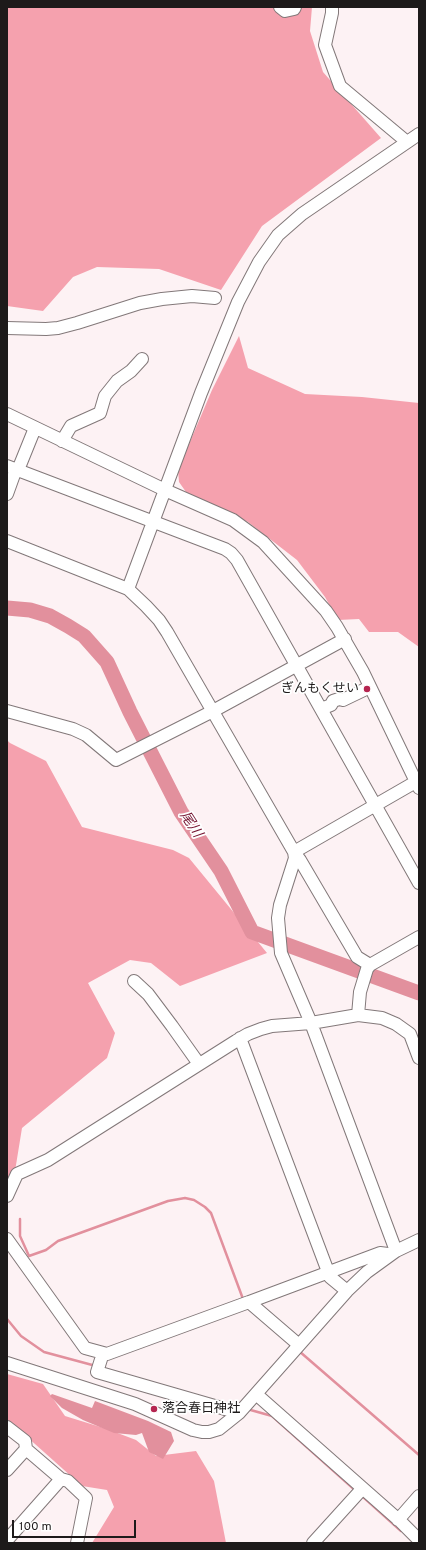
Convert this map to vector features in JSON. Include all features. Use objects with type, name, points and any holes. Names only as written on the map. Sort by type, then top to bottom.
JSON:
[{"type":"street","points":[[280,7],[285,11],[294,9],[295,7]]},
{"type":"street","points":[[332,7],[332,13],[324,45],[340,86],[407,142]]},
{"type":"street","points":[[128,589],[201,393],[238,302],[259,262],[278,235],[302,214],[419,134]]},
{"type":"street","points":[[7,328],[58,328],[140,303],[192,296],[215,298]]},
{"type":"street","points":[[62,441],[71,426],[100,413],[105,396],[117,381],[131,371],[142,359]]},
{"type":"street","points":[[7,414],[165,490],[233,520],[263,542],[326,612],[345,639],[418,783],[375,805],[294,852]]},
{"type":"street","points":[[7,494],[14,468],[35,428]]},
{"type":"street","points":[[14,468],[225,549],[231,553],[237,560],[419,883]]},
{"type":"street","points":[[7,541],[128,589],[159,620],[357,957],[368,967]]},
{"type":"street","points":[[7,711],[73,729],[86,735],[116,760],[213,711],[345,639]]},
{"type":"street","points":[[321,709],[339,699],[343,700],[370,687]]},
{"type":"street","points":[[294,852],[295,858],[280,905],[278,918],[281,953],[311,1023],[394,1253]]},
{"type":"street","points":[[358,1015],[362,981],[368,967],[419,937]]},
{"type":"street","points":[[134,981],[148,994],[199,1064]]},
{"type":"street","points":[[7,1196],[17,1174],[48,1160],[248,1034],[272,1026],[311,1023],[358,1015],[382,1018],[410,1034],[419,1058]]},
{"type":"street","points":[[240,1038],[330,1277],[347,1291]]},
{"type":"street","points":[[7,1239],[85,1348],[100,1363],[239,1413]]},
{"type":"street","points":[[7,1363],[135,1404],[193,1430],[209,1432],[219,1429],[239,1413],[347,1291],[367,1272],[394,1253],[419,1240]]},
{"type":"street","points":[[100,1363],[107,1354],[380,1253],[394,1253]]},
{"type":"street","points":[[248,1302],[299,1345]]},
{"type":"street","points":[[256,1394],[419,1540]]},
{"type":"street","points":[[7,1427],[25,1441],[26,1449],[61,1479],[68,1481],[86,1498],[78,1537],[70,1543]]},
{"type":"street","points":[[7,1470],[26,1449]]},
{"type":"street","points":[[7,1540],[61,1479]]},
{"type":"street","points":[[313,1543],[362,1488]]},
{"type":"street","points":[[398,1520],[419,1496]]},
{"type":"shaded area","points":[[7,7],[312,7],[310,31],[323,72],[381,138],[262,226],[221,290],[159,269],[97,267],[73,277],[43,311],[7,306]]},
{"type":"shaded area","points":[[239,336],[248,368],[305,394],[362,397],[419,403],[419,647],[398,632],[369,632],[359,619],[338,620],[325,597],[297,560],[248,522],[186,492],[179,482],[178,470],[212,390]]},
{"type":"shaded area","points":[[7,740],[10,743],[46,761],[82,827],[173,850],[189,858],[267,953],[180,986],[151,963],[130,960],[88,983],[115,1033],[107,1058],[22,1128],[10,1202],[7,1201]]},
{"type":"shaded area","points":[[7,1374],[43,1384],[65,1416],[136,1440],[156,1456],[196,1451],[214,1481],[226,1543],[92,1543],[114,1507],[107,1490],[82,1486],[7,1419]]},
{"type":"shaded area","points":[[52,1394],[92,1408],[95,1401],[148,1421],[171,1432],[174,1441],[163,1459],[149,1452],[142,1433],[136,1435],[114,1433],[83,1420],[62,1408],[50,1396]]},
{"type":"waterway","name":"尾川","points":[[7,608],[30,610],[50,616],[84,636],[107,662],[130,712],[181,812],[221,871],[252,932],[419,993]]},
{"type":"waterway","points":[[20,1219],[20,1236],[29,1256],[46,1250],[58,1241],[168,1201],[185,1198],[194,1200],[211,1213],[243,1299]]},
{"type":"waterway","points":[[7,1319],[21,1336],[44,1352],[96,1366]]},
{"type":"waterway","points":[[299,1351],[419,1455]]},
{"type":"waterway","points":[[226,1403],[240,1407]]},
{"type":"waterway","points":[[247,1409],[272,1416],[356,1491]]},
{"type":"waterway","points":[[362,1496],[401,1531]]},
{"type":"place","name":"ぎんもくせい","points":[[367,689]]},
{"type":"place","name":"落合春日神社","points":[[154,1409]]}]
